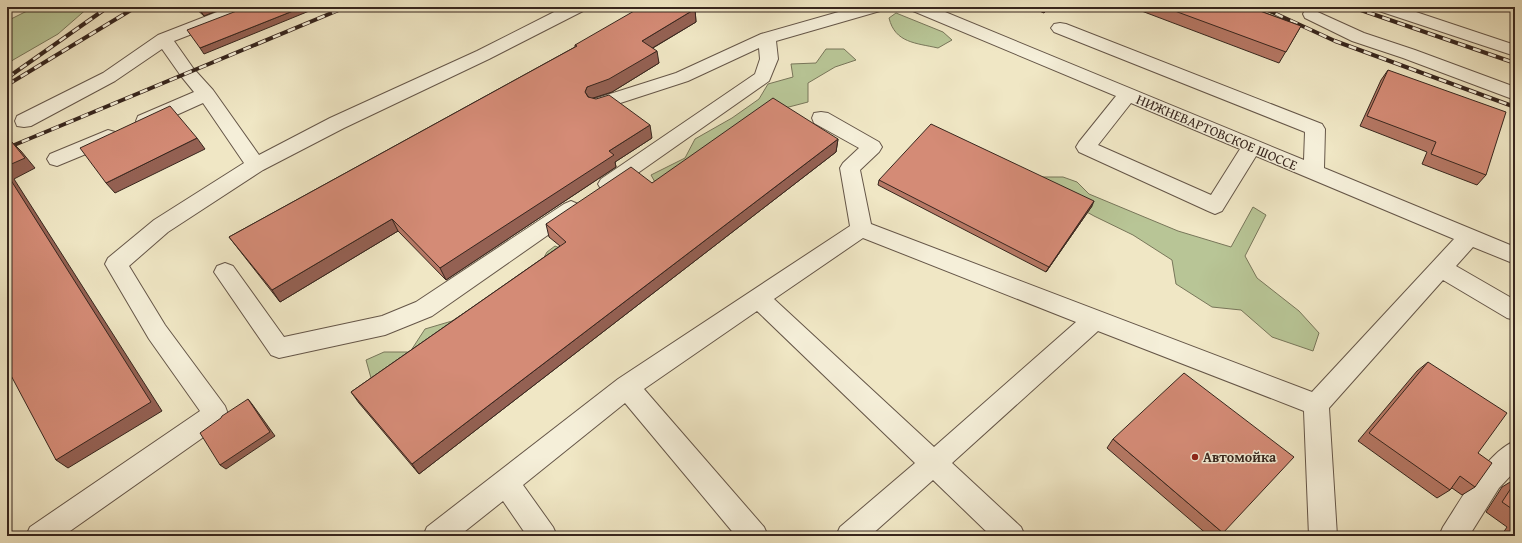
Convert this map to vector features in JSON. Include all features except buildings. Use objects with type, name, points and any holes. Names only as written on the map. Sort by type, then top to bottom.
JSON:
[{"type":"street","points":[[24,122],[109,77],[164,39],[246,7]]},
{"type":"street","points":[[40,536],[216,414],[157,332],[116,264],[161,226],[256,165],[337,124],[483,55],[577,7]]},
{"type":"street","points":[[598,104],[682,77],[767,38],[874,7]]},
{"type":"street","name":"НИЖНЕВАРТОВСКОЕ ШОССЕ","points":[[919,7],[1515,256]]},
{"type":"street","points":[[1385,7],[1515,51]]},
{"type":"street","points":[[1433,23],[1440,7]]},
{"type":"street","points":[[1311,14],[1358,37],[1409,54],[1515,94]]},
{"type":"street","points":[[1060,28],[1315,129],[1314,172]]},
{"type":"street","points":[[225,272],[280,348],[385,325],[424,309],[763,77],[769,59],[767,38]]},
{"type":"street","points":[[164,39],[187,72],[206,94],[256,165]]},
{"type":"street","points":[[57,159],[206,94]]},
{"type":"street","points":[[1128,94],[1086,147],[1215,206],[1252,146]]},
{"type":"street","points":[[821,118],[872,147],[850,168],[861,229]]},
{"type":"street","points":[[437,536],[627,387],[861,229]]},
{"type":"street","points":[[861,229],[1316,405]]},
{"type":"street","points":[[1323,536],[1316,405],[1469,237]]},
{"type":"street","points":[[1441,268],[1515,311]]},
{"type":"street","points":[[759,299],[1011,536]]},
{"type":"street","points":[[850,536],[934,464],[1095,320]]},
{"type":"street","points":[[627,387],[754,536]]},
{"type":"street","points":[[1453,536],[1490,479],[1515,453]]},
{"type":"street","points":[[506,483],[543,536]]},
{"type":"green space","points":[[35,7],[89,7],[58,34],[13,60],[7,66],[7,21]]},
{"type":"green space","points":[[896,13],[943,32],[952,40],[938,48],[914,43],[901,37],[896,33],[889,18]]},
{"type":"green space","points":[[826,49],[844,49],[856,60],[835,67],[808,83],[808,102],[785,108],[660,191],[651,175],[685,158],[695,139],[732,118],[759,99],[768,84],[793,77],[791,64],[816,63]]},
{"type":"green space","points":[[1040,177],[1063,177],[1077,182],[1089,194],[1178,231],[1231,247],[1253,207],[1266,215],[1245,256],[1257,278],[1299,311],[1319,333],[1313,351],[1272,337],[1241,310],[1212,307],[1176,284],[1172,260],[1133,235],[1094,216],[1044,188]]},
{"type":"green space","points":[[555,246],[567,251],[373,385],[366,360],[384,352],[410,352],[425,329],[452,321],[493,294],[536,272],[547,252]]},
{"type":"railway","points":[[7,78],[108,7]]},
{"type":"railway","points":[[7,85],[136,7]]},
{"type":"railway","points":[[7,148],[346,7]]},
{"type":"railway","points":[[1261,7],[1335,41],[1515,107]]},
{"type":"railway","points":[[1352,7],[1515,63]]},
{"type":"place","name":"Автомойка","points":[[1195,457]]}]
